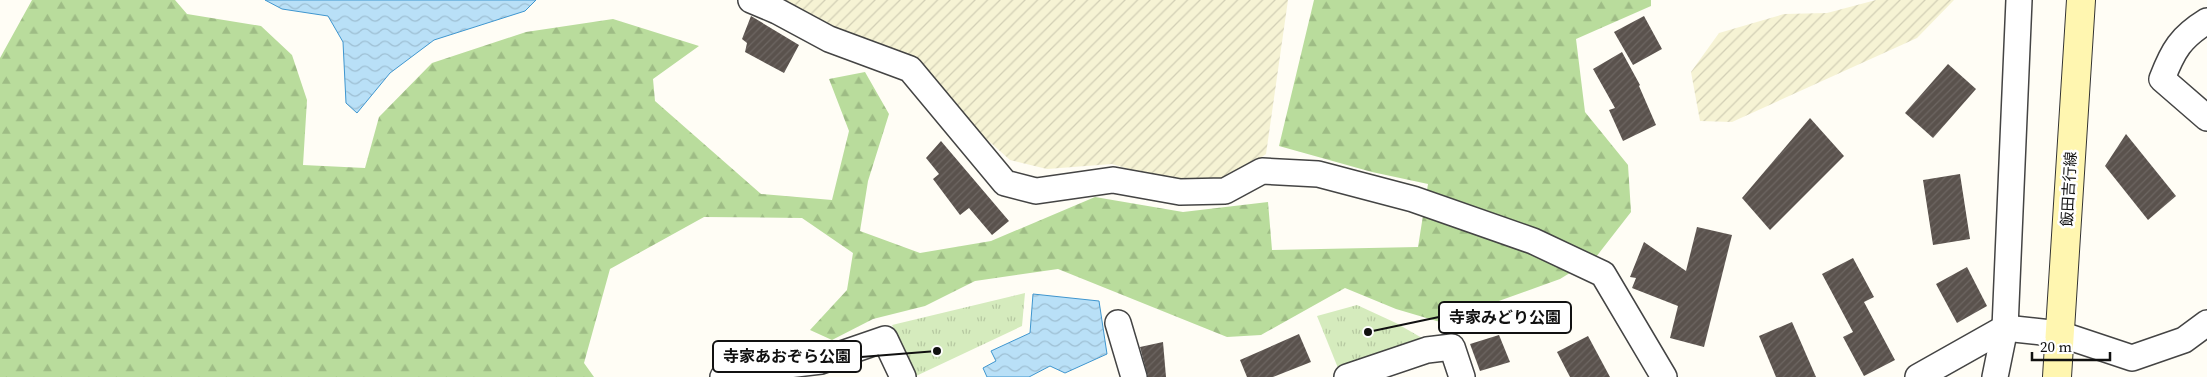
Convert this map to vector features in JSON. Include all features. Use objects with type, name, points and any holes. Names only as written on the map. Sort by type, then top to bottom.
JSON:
[{"type":"main road","name":"飯田吉行線","points":[[2057,377],[2080,0]]},
{"type":"street","points":[[751,0],[777,11],[829,40],[910,69],[1005,183],[1036,191],[1113,180],[1180,192],[1225,192],[1262,172],[1318,174],[1413,200],[1533,241],[1603,274],[1664,377]]},
{"type":"street","points":[[1995,377],[2005,328],[2019,0]]},
{"type":"street","points":[[2207,21],[2188,32],[2170,57],[2162,79],[2207,118]]},
{"type":"street","points":[[1118,323],[1134,377]]},
{"type":"street","points":[[1918,377],[2005,328],[2060,334],[2132,358],[2184,340],[2207,323]]},
{"type":"street","points":[[723,377],[758,373],[821,361],[885,339],[903,377]]},
{"type":"street","points":[[1347,377],[1427,350],[1452,347],[1462,377]]},
{"type":"shaded area","points":[[785,0],[1288,0],[1266,154],[1226,181],[1166,180],[1112,164],[1047,169],[1010,160],[972,126],[854,37]]},
{"type":"shaded area","points":[[1876,0],[1954,0],[1917,38],[1732,122],[1700,121],[1691,72],[1719,33],[1784,14],[1827,13]]},
{"type":"green space","points":[[32,0],[175,0],[187,14],[261,26],[292,55],[307,100],[303,165],[365,168],[379,117],[432,63],[526,32],[613,19],[699,46],[653,79],[655,101],[761,194],[832,200],[849,131],[829,79],[865,72],[889,114],[868,181],[860,231],[920,253],[991,241],[1095,197],[1183,212],[1268,202],[1272,250],[1418,247],[1428,184],[1372,172],[1279,146],[1314,0],[1651,0],[1651,6],[1576,39],[1585,112],[1628,165],[1631,212],[1596,257],[1560,279],[1440,322],[1396,309],[1345,288],[1261,335],[1227,337],[1058,269],[975,281],[925,306],[873,319],[832,340],[810,330],[847,290],[853,253],[802,218],[704,217],[610,269],[584,363],[594,377],[0,377],[0,58]]},
{"type":"green space","points":[[1025,293],[1022,326],[916,376],[892,325]]},
{"type":"green space","points":[[1357,305],[1396,323],[1429,342],[1338,368],[1317,316]]},
{"type":"water","points":[[265,0],[536,0],[525,11],[434,40],[390,73],[357,113],[346,103],[343,42],[328,16],[282,9]]},
{"type":"water","points":[[1033,294],[1099,301],[1107,354],[1065,373],[1050,366],[1029,377],[987,377],[983,368],[996,361],[991,351],[1030,333]]},
{"type":"building","points":[[751,16],[799,45],[784,73],[745,52],[747,43],[742,39]]},
{"type":"building","points":[[1644,16],[1662,49],[1633,65],[1614,32]]},
{"type":"building","points":[[1622,52],[1640,85],[1656,125],[1623,141],[1609,110],[1615,108],[1593,69]]},
{"type":"building","points":[[1948,64],[1976,89],[1933,138],[1905,113]]},
{"type":"building","points":[[1810,118],[1844,156],[1770,230],[1742,198]]},
{"type":"building","points":[[2126,134],[2176,196],[2148,220],[2105,166]]},
{"type":"building","points":[[941,141],[1009,221],[992,235],[969,208],[960,215],[933,179],[939,174],[926,158]]},
{"type":"building","points":[[1960,174],[1970,239],[1933,245],[1923,180]]},
{"type":"building","points":[[1697,227],[1732,235],[1704,347],[1670,338],[1678,306],[1632,288],[1636,278],[1630,277],[1644,242],[1686,271]]},
{"type":"building","points":[[1853,258],[1874,297],[1864,302],[1895,360],[1864,376],[1843,337],[1853,332],[1822,274]]},
{"type":"building","points":[[1967,267],[1987,306],[1957,323],[1936,284]]},
{"type":"building","points":[[1792,322],[1816,377],[1776,377],[1759,336]]},
{"type":"building","points":[[1299,334],[1311,362],[1273,377],[1247,377],[1240,360]]},
{"type":"building","points":[[1499,335],[1510,362],[1480,371],[1470,344]]},
{"type":"building","points":[[1588,336],[1610,377],[1570,377],[1557,352]]},
{"type":"building","points":[[1163,342],[1166,377],[1148,377],[1140,347]]},
{"type":"place","name":"寺家みどり公園","points":[[1368,332]]},
{"type":"place","name":"寺家あおぞら公園","points":[[937,351]]}]
